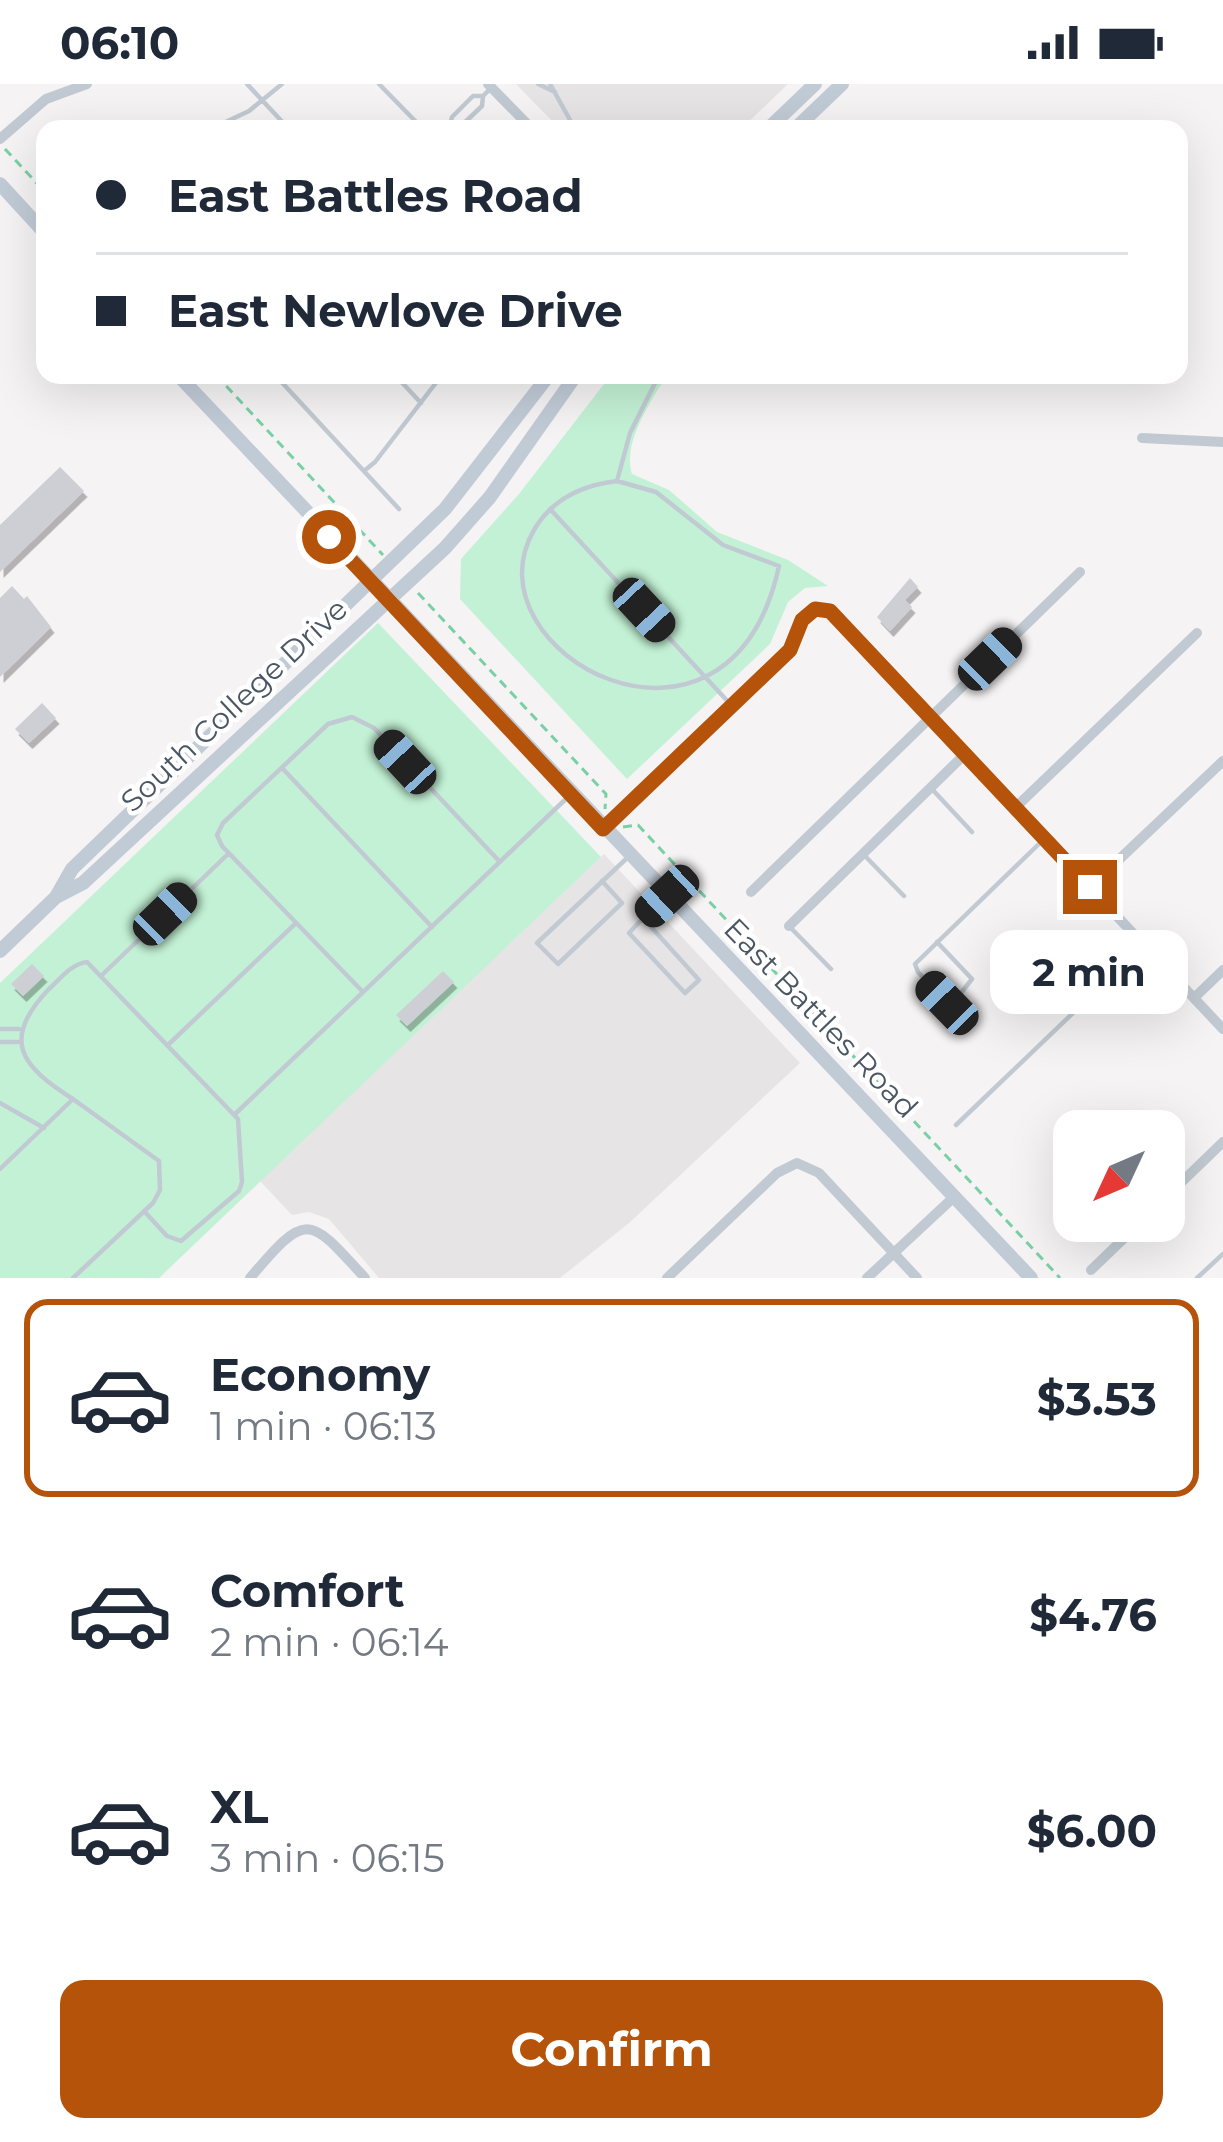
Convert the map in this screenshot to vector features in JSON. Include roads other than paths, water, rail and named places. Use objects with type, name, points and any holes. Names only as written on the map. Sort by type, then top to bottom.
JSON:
[{"type":"street","points":[[0,141],[46,99],[87,84]]},
{"type":"street","points":[[777,120],[815,84]]},
{"type":"street","points":[[804,120],[842,84]]},
{"type":"street","points":[[487,89],[522,120]]},
{"type":"street","points":[[0,184],[36,222]]},
{"type":"street","name":"East Battles Road","points":[[186,384],[1031,1278]]},
{"type":"street","name":"South College Drive","points":[[0,951],[56,897],[72,869],[469,482],[542,384]]},
{"type":"street","name":"South College Drive","points":[[56,897],[83,883],[407,582],[490,497],[570,384]]},
{"type":"street","points":[[1142,438],[1223,442]]},
{"type":"street","points":[[751,892],[1080,572]]},
{"type":"street","points":[[603,829],[790,650],[802,620],[815,609],[830,611],[1223,1029]]},
{"type":"street","points":[[1015,808],[1198,633]]},
{"type":"street","points":[[789,926],[964,754]]},
{"type":"street","points":[[1090,887],[1223,761]]},
{"type":"street","points":[[1194,998],[1223,970]]},
{"type":"street","points":[[1185,1179],[1223,1142]]},
{"type":"street","points":[[668,1278],[777,1173],[796,1163],[819,1173],[916,1278]]},
{"type":"street","points":[[867,1278],[954,1197]]},
{"type":"street","points":[[250,1278],[290,1234],[308,1228],[326,1234],[365,1278]]},
{"type":"street","points":[[1091,1270],[1120,1242]]},
{"type":"lane","points":[[248,84],[280,120]]},
{"type":"lane","points":[[230,120],[282,84]]},
{"type":"lane","points":[[379,84],[415,120]]},
{"type":"lane","points":[[538,84],[555,92]]},
{"type":"lane","points":[[550,84],[570,120]]},
{"type":"lane","points":[[451,120],[473,96],[487,89]]},
{"type":"lane","points":[[467,120],[482,106],[487,89]]},
{"type":"lane","points":[[283,384],[399,509]]},
{"type":"lane","points":[[403,384],[421,403]]},
{"type":"lane","points":[[364,471],[435,384]]},
{"type":"lane","points":[[617,481],[629,433],[654,384]]},
{"type":"lane","points":[[617,481],[656,492],[723,545],[778,566],[758,628],[745,648],[706,678],[653,690],[600,675],[543,633],[529,612],[522,572],[531,534],[550,509],[581,489],[617,481]]},
{"type":"lane","points":[[550,509],[732,706]]},
{"type":"lane","points":[[363,992],[219,842],[218,830],[281,768],[334,720],[365,721],[500,862]]},
{"type":"lane","points":[[281,768],[432,927]]},
{"type":"lane","points":[[931,787],[973,832]]},
{"type":"lane","points":[[234,1114],[571,794]]},
{"type":"lane","points":[[938,942],[972,979],[952,1003],[947,1003],[915,964],[1045,839]]},
{"type":"lane","points":[[102,975],[229,853]]},
{"type":"lane","points":[[862,853],[904,896]]},
{"type":"lane","points":[[602,881],[622,903],[558,964],[537,943],[602,881],[629,856]]},
{"type":"lane","points":[[643,918],[699,980],[685,993],[629,933],[643,918],[667,896]]},
{"type":"lane","points":[[168,1044],[296,923]]},
{"type":"lane","points":[[789,926],[831,969]]},
{"type":"lane","points":[[956,1125],[1144,945]]},
{"type":"lane","points":[[74,1278],[160,1190],[159,1161],[36,1074],[19,1042],[29,1008],[76,964],[87,962],[102,975],[238,1119],[239,1191],[181,1241],[167,1236],[144,1211]]},
{"type":"lane","points":[[0,1029],[20,1030]]},
{"type":"lane","points":[[0,1042],[19,1042]]},
{"type":"lane","points":[[0,1169],[74,1099]]},
{"type":"lane","points":[[0,1103],[44,1128]]},
{"type":"lane","points":[[1197,1278],[1223,1254]]}]
